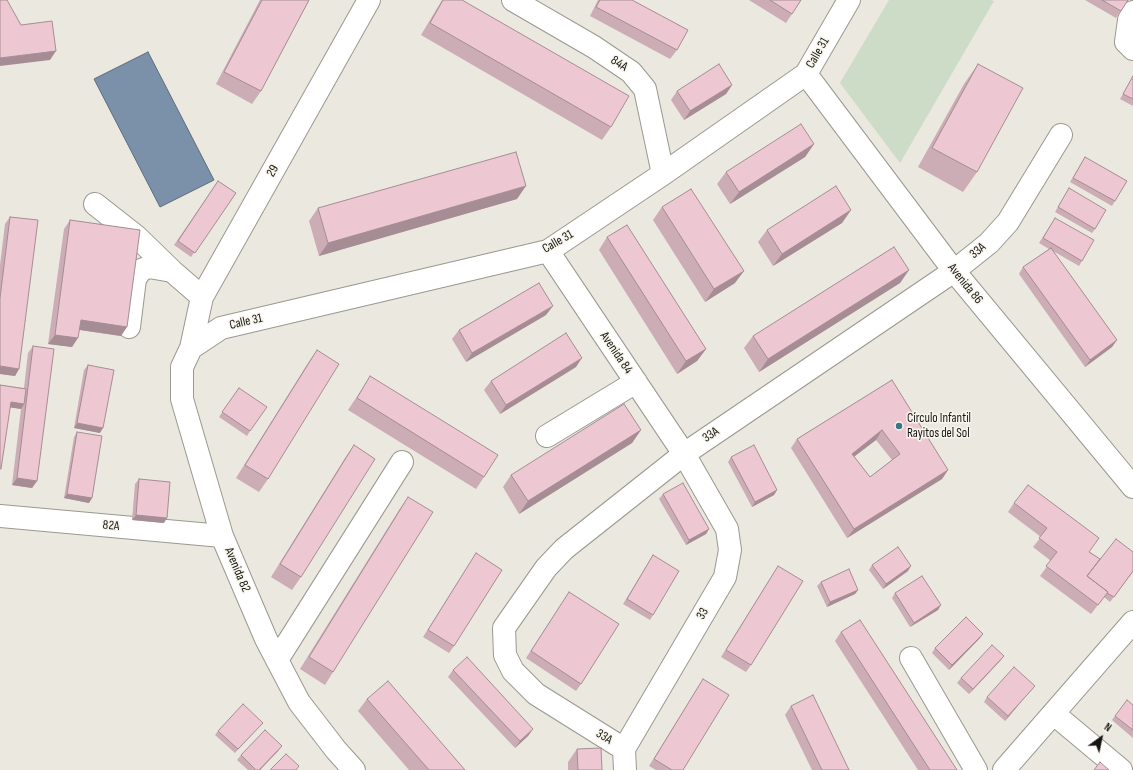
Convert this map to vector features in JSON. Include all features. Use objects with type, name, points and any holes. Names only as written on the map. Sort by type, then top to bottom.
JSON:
[{"type":"street","name":"29","points":[[191,348],[202,297],[369,0]]},
{"type":"street","name":"84A","points":[[513,0],[594,47],[631,72],[645,89],[663,174]]},
{"type":"street","name":"Calle 31","points":[[191,348],[221,328],[548,252],[806,74],[849,0]]},
{"type":"street","points":[[1133,12],[1128,20],[1126,42],[1133,49]]},
{"type":"street","name":"Avenida 86","points":[[806,74],[954,271],[1133,487]]},
{"type":"street","name":"33A","points":[[624,760],[536,694],[513,671],[505,655],[504,628],[546,568],[564,549],[684,454],[954,271],[989,243],[1008,222],[1061,135]]},
{"type":"street","points":[[95,204],[137,237],[172,271],[202,297]]},
{"type":"street","name":"Avenida 84","points":[[548,252],[684,454]]},
{"type":"street","points":[[129,327],[134,280],[141,270],[149,267],[172,271]]},
{"type":"street","name":"Avenida 82","points":[[191,348],[182,368],[182,399],[222,536],[266,639],[299,702],[336,750],[354,770]]},
{"type":"street","points":[[547,436],[636,382]]},
{"type":"street","name":"33","points":[[624,760],[725,577],[730,550],[727,529],[684,454]]},
{"type":"street","points":[[277,660],[402,462]]},
{"type":"street","name":"82A","points":[[0,516],[222,536]]},
{"type":"street","points":[[1004,770],[1133,622]]},
{"type":"street","points":[[911,658],[976,770]]},
{"type":"street","points":[[1054,714],[1121,770]]},
{"type":"green space","points":[[889,0],[994,1],[900,163],[840,83]]},
{"type":"water","points":[[148,52],[214,180],[160,207],[94,79]]},
{"type":"building","points":[[0,0],[7,0],[21,25],[52,21],[56,51],[0,58]]},
{"type":"building","points":[[262,0],[309,0],[261,91],[224,72]]},
{"type":"building","points":[[443,0],[462,0],[629,96],[611,127],[430,23]]},
{"type":"building","points":[[600,0],[632,0],[688,30],[677,50],[596,7]]},
{"type":"building","points":[[770,0],[801,0],[792,14]]},
{"type":"building","points":[[1102,0],[1128,0],[1121,11]]},
{"type":"building","points":[[719,64],[732,85],[690,111],[677,91]]},
{"type":"building","points":[[978,64],[1023,88],[977,172],[932,148]]},
{"type":"building","points":[[1133,76],[1133,99],[1123,94]]},
{"type":"building","points":[[801,124],[814,144],[739,192],[726,172]]},
{"type":"building","points":[[516,152],[526,186],[328,243],[318,208]]},
{"type":"building","points":[[1085,157],[1127,181],[1115,201],[1073,178]]},
{"type":"building","points":[[218,181],[236,193],[195,253],[178,241]]},
{"type":"building","points":[[836,186],[851,210],[782,254],[767,230]]},
{"type":"building","points":[[1069,188],[1106,210],[1095,229],[1058,207]]},
{"type":"building","points":[[691,189],[744,271],[714,289],[662,207]]},
{"type":"building","points":[[10,217],[38,220],[19,369],[0,366],[0,298]]},
{"type":"building","points":[[1055,218],[1094,240],[1082,261],[1043,238]]},
{"type":"building","points":[[70,220],[140,230],[127,327],[81,320],[78,338],[55,335]]},
{"type":"building","points":[[627,225],[706,349],[686,361],[607,237]]},
{"type":"building","points":[[894,247],[909,270],[768,359],[753,336]]},
{"type":"building","points":[[1051,248],[1117,340],[1090,360],[1023,267]]},
{"type":"building","points":[[539,283],[553,306],[472,353],[459,330]]},
{"type":"building","points":[[566,333],[582,358],[506,405],[491,381]]},
{"type":"building","points":[[33,346],[54,349],[37,481],[17,478]]},
{"type":"building","points":[[317,350],[339,364],[268,479],[245,465]]},
{"type":"building","points":[[88,365],[114,370],[103,428],[77,423]]},
{"type":"building","points":[[370,376],[498,455],[484,477],[357,398]]},
{"type":"building","points":[[892,380],[948,470],[854,529],[797,439]],"holes":[[[882,430],[900,454],[870,477],[852,454]]]},
{"type":"building","points":[[0,385],[26,389],[24,404],[11,402],[1,469],[0,469]]},
{"type":"building","points":[[239,388],[267,407],[250,431],[222,412]]},
{"type":"building","points":[[624,404],[641,430],[528,501],[511,475]]},
{"type":"building","points":[[77,432],[102,436],[92,498],[67,494]]},
{"type":"building","points":[[354,445],[375,459],[301,577],[280,564]]},
{"type":"building","points":[[754,445],[777,490],[755,502],[731,457]]},
{"type":"building","points":[[139,479],[170,482],[167,518],[136,515]]},
{"type":"building","points":[[683,483],[709,529],[689,540],[663,494]]},
{"type":"building","points":[[1028,485],[1099,538],[1089,552],[1100,559],[1087,576],[1108,592],[1098,605],[1046,566],[1057,552],[1039,538],[1047,528],[1014,503]]},
{"type":"building","points":[[408,497],[433,512],[333,672],[309,657]]},
{"type":"building","points":[[1116,539],[1133,552],[1133,571],[1114,597],[1087,576]]},
{"type":"building","points":[[898,547],[911,566],[886,584],[872,565]]},
{"type":"building","points":[[476,553],[502,570],[454,646],[428,630]]},
{"type":"building","points":[[653,555],[679,571],[653,615],[627,599]]},
{"type":"building","points":[[778,566],[803,581],[751,665],[726,650]]},
{"type":"building","points":[[849,569],[858,590],[830,602],[821,582]]},
{"type":"building","points":[[922,576],[941,605],[914,623],[895,593]]},
{"type":"building","points":[[569,592],[619,624],[581,684],[531,651]]},
{"type":"building","points":[[966,617],[983,634],[952,665],[935,648]]},
{"type":"building","points":[[860,620],[957,770],[930,770],[841,632]]},
{"type":"building","points":[[992,645],[1004,656],[973,689],[961,678]]},
{"type":"building","points":[[467,657],[533,729],[520,741],[453,670]]},
{"type":"building","points":[[1014,667],[1035,686],[1008,716],[987,697]]},
{"type":"building","points":[[703,679],[729,695],[683,770],[672,770],[654,759]]},
{"type":"building","points":[[388,681],[465,770],[429,770],[367,699]]},
{"type":"building","points":[[813,695],[849,770],[822,770],[791,706]]},
{"type":"building","points":[[1127,700],[1133,705],[1133,730],[1115,716]]},
{"type":"building","points":[[243,704],[263,723],[238,749],[218,731]]},
{"type":"building","points":[[265,730],[282,746],[259,770],[256,770],[241,755]]},
{"type":"building","points":[[601,748],[602,770],[578,770],[577,749]]},
{"type":"building","points":[[286,754],[299,766],[296,770],[270,770]]},
{"type":"building","points":[[1100,762],[1109,770],[1094,770]]},
{"type":"place","name":"Círculo Infantil Rayitos del Sol","points":[[899,426]]}]
